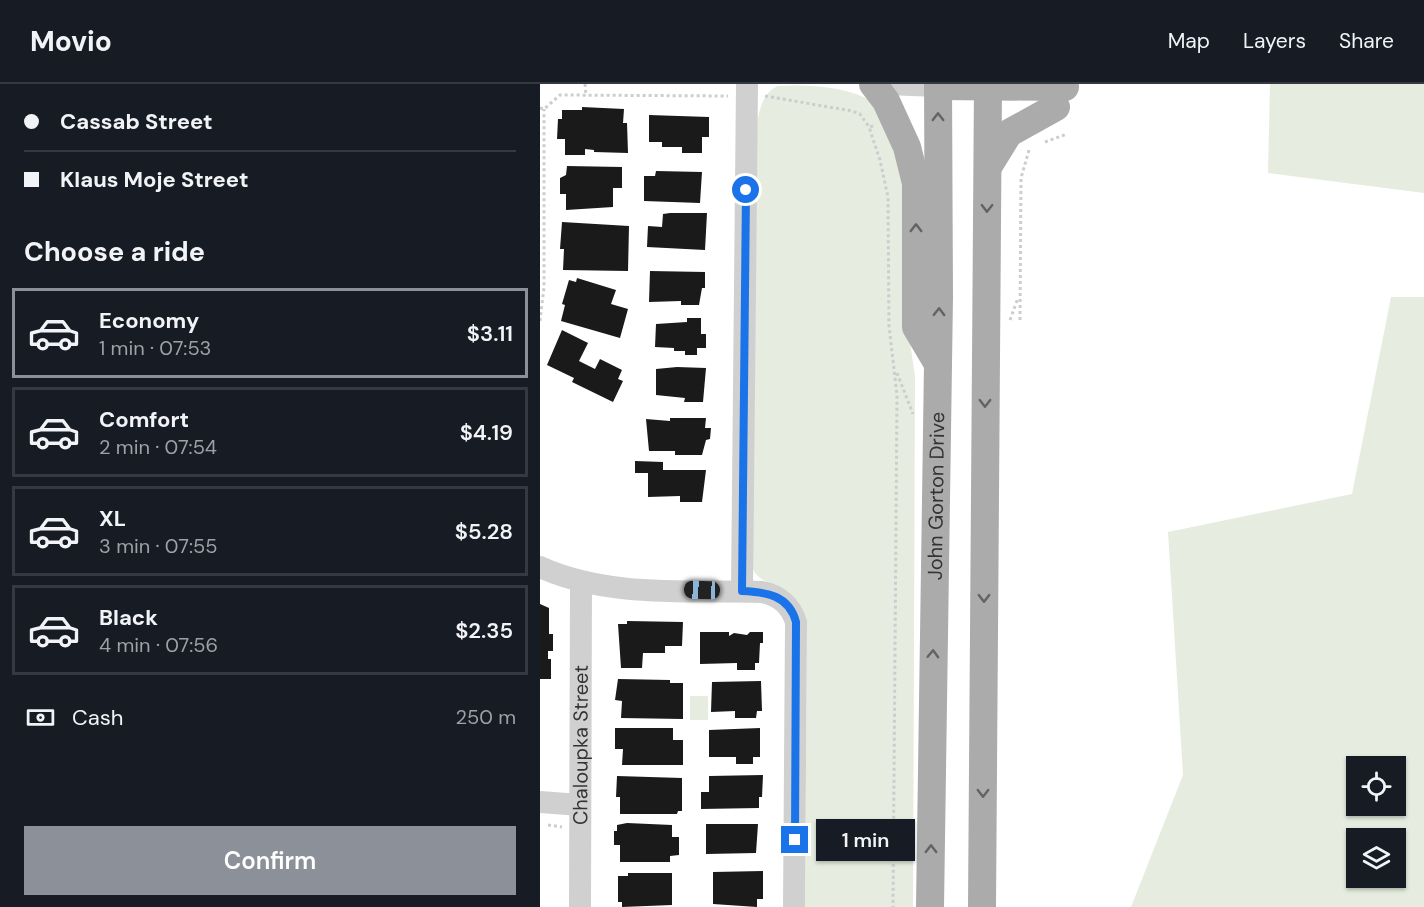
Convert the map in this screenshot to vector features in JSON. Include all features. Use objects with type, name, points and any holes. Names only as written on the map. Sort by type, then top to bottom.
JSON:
[{"type":"main road","points":[[873,84],[886,101],[881,123],[908,147],[916,183],[916,327],[938,364]]},
{"type":"main road","points":[[938,85],[988,85],[1061,97],[1027,135],[1009,133],[988,167]]},
{"type":"main road","name":"John Gorton Drive","points":[[930,907],[938,364],[938,85]]},
{"type":"main road","points":[[982,907],[988,85]]},
{"type":"street","points":[[886,84],[938,85]]},
{"type":"street","points":[[742,591],[747,90]]},
{"type":"street","points":[[540,567],[581,583],[621,588],[762,592],[778,597],[790,608],[796,622],[794,907]]},
{"type":"street","name":"Chaloupka Street","points":[[580,907],[581,583]]},
{"type":"street","points":[[540,802],[580,805]]},
{"type":"path","points":[[585,84],[586,96]]},
{"type":"path","points":[[540,321],[544,287],[542,108],[560,95],[747,90],[852,111],[881,123],[880,160],[888,197],[889,326],[897,395],[893,907]]},
{"type":"path","points":[[1020,320],[1021,178],[1027,135],[1067,134]]},
{"type":"path","points":[[540,823],[562,827]]},
{"type":"shaded area","points":[[1270,84],[1424,84],[1424,193],[1268,173]]},
{"type":"shaded area","points":[[802,85],[843,90],[877,105],[904,180],[907,322],[915,376],[913,907],[805,907],[807,620],[793,597],[761,579],[752,566],[755,150],[757,123],[762,105],[765,97],[778,86]]},
{"type":"shaded area","points":[[1391,297],[1424,297],[1424,907],[1131,907],[1183,775],[1168,532],[1352,494]]},
{"type":"shaded area","points":[[690,696],[708,696],[708,720],[690,720]]},
{"type":"building","points":[[582,107],[624,109],[623,123],[627,123],[628,153],[594,152],[594,150],[585,149],[585,155],[565,155],[565,139],[557,139],[558,119],[562,119],[562,110],[582,110]]},
{"type":"building","points":[[649,115],[709,117],[709,137],[702,137],[702,153],[682,153],[682,147],[662,147],[662,142],[649,142]]},
{"type":"building","points":[[567,166],[622,167],[622,188],[613,188],[613,207],[566,210],[566,194],[560,194],[560,178],[566,175]]},
{"type":"building","points":[[656,171],[702,172],[700,203],[644,201],[644,176],[655,176]]},
{"type":"building","points":[[707,213],[705,250],[647,247],[648,226],[662,227],[663,214]]},
{"type":"building","points":[[562,222],[629,226],[628,271],[563,270],[564,249],[560,249]]},
{"type":"building","points":[[650,271],[705,272],[705,288],[702,288],[699,305],[681,305],[681,301],[649,302]]},
{"type":"building","points":[[577,278],[616,290],[611,304],[628,309],[620,338],[561,321],[565,305],[562,304],[569,280],[576,282]]},
{"type":"building","points":[[687,318],[701,318],[701,334],[706,334],[706,348],[697,348],[697,355],[685,355],[685,351],[674,351],[674,348],[655,347],[656,324],[687,322]]},
{"type":"building","points":[[562,330],[588,343],[579,361],[595,369],[600,359],[622,370],[618,379],[623,381],[613,402],[572,382],[574,378],[547,365]]},
{"type":"building","points":[[706,368],[703,402],[684,402],[685,398],[656,395],[656,369]]},
{"type":"building","points":[[670,418],[706,418],[705,428],[711,428],[710,439],[706,440],[702,455],[675,455],[675,451],[649,451],[646,419],[670,421]]},
{"type":"building","points":[[635,461],[663,462],[663,470],[706,470],[702,502],[680,502],[680,496],[648,497],[648,473],[635,473]]},
{"type":"building","points":[[540,604],[549,608],[549,634],[553,634],[553,651],[548,651],[548,659],[551,659],[551,679],[540,679]]},
{"type":"building","points":[[627,621],[683,622],[682,646],[665,646],[665,653],[643,653],[642,668],[621,668],[618,624],[627,624]]},
{"type":"building","points":[[700,632],[729,632],[729,636],[734,633],[747,635],[750,632],[763,632],[759,663],[755,663],[755,670],[737,670],[737,663],[700,664]]},
{"type":"building","points":[[618,679],[670,680],[670,683],[683,683],[683,719],[621,718],[622,701],[615,700]]},
{"type":"building","points":[[761,681],[762,711],[757,711],[756,718],[735,718],[735,711],[711,712],[712,682]]},
{"type":"building","points":[[615,728],[673,728],[673,740],[683,740],[683,765],[622,765],[623,749],[615,749]]},
{"type":"building","points":[[760,728],[760,757],[753,757],[753,764],[736,764],[736,757],[709,757],[709,730]]},
{"type":"building","points":[[763,775],[759,808],[701,809],[701,792],[709,792],[709,776]]},
{"type":"building","points":[[617,776],[682,778],[682,811],[678,811],[677,814],[620,814],[620,797],[616,797]]},
{"type":"building","points":[[627,823],[672,825],[672,837],[679,837],[679,855],[670,856],[670,862],[620,862],[620,845],[614,845],[614,831],[617,831],[617,825]]},
{"type":"building","points":[[706,824],[758,824],[756,853],[706,854]]},
{"type":"building","points":[[763,871],[763,899],[757,899],[757,907],[713,904],[713,872]]},
{"type":"building","points":[[628,873],[672,873],[672,905],[622,907],[622,902],[618,902],[618,876],[628,876]]},
{"type":"route","points":[[746,190],[742,591],[770,593],[778,597],[790,608],[796,622],[795,840]]}]
